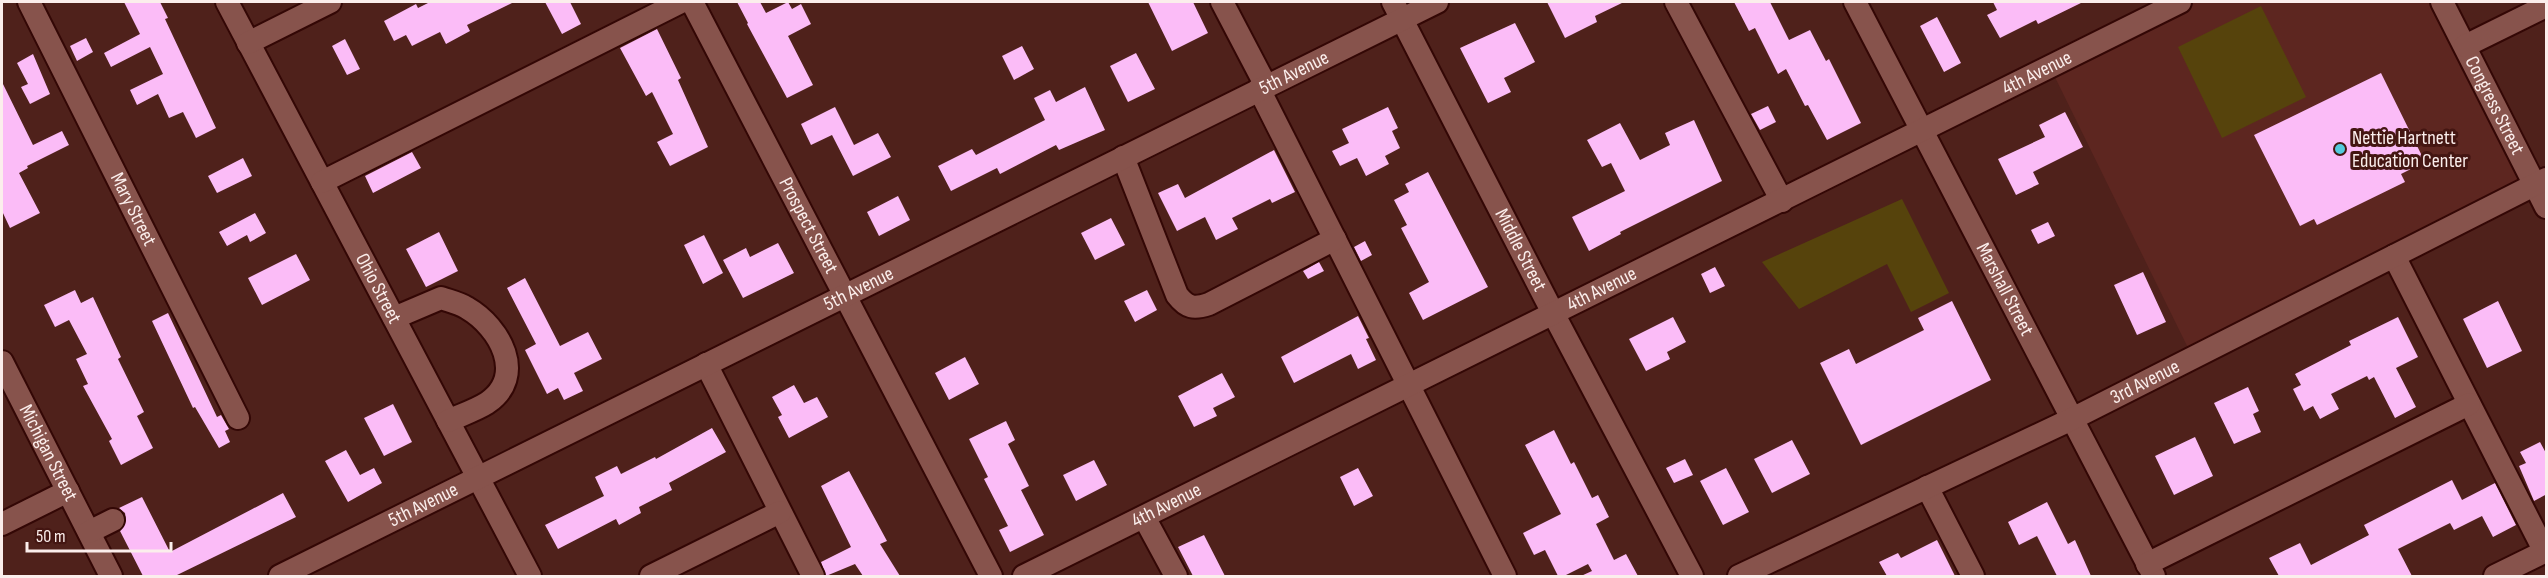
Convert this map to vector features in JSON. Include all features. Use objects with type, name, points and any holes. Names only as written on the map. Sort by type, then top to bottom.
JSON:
[{"type":"street","name":"Mary Street","points":[[29,2],[238,418]]},
{"type":"street","name":"Ohio Street","points":[[227,2],[530,576]]},
{"type":"street","points":[[248,43],[330,2]]},
{"type":"street","points":[[322,182],[681,2]]},
{"type":"street","name":"Prospect Street","points":[[692,2],[991,576]]},
{"type":"street","points":[[1222,2],[1335,240],[1505,576]]},
{"type":"street","name":"5th Avenue","points":[[280,576],[1263,88],[1397,10],[1437,2]]},
{"type":"street","points":[[1676,2],[1782,201]]},
{"type":"street","name":"Marshall Street","points":[[1855,2],[2150,570]]},
{"type":"street","name":"4th Avenue","points":[[1024,576],[2180,2]]},
{"type":"street","name":"Congress Street","points":[[2442,2],[2541,182],[2547,207]]},
{"type":"street","points":[[2465,46],[2547,6]]},
{"type":"street","name":"Middle Street","points":[[1397,10],[1692,576]]},
{"type":"street","points":[[1123,157],[1177,295],[1184,304],[1192,308],[1209,304],[1335,240]]},
{"type":"street","name":"3rd Avenue","points":[[1739,576],[2072,419],[2541,182]]},
{"type":"street","points":[[2394,256],[2546,552],[2495,576]]},
{"type":"street","points":[[394,318],[441,298],[466,307],[485,322],[504,348],[509,372],[502,386],[488,402],[448,421]]},
{"type":"street","name":"Michigan Street","points":[[2,362],[111,576]]},
{"type":"street","points":[[706,364],[813,576]]},
{"type":"street","points":[[2150,570],[2469,404]]},
{"type":"street","points":[[1927,488],[1973,576]]},
{"type":"street","points":[[2,524],[68,491]]},
{"type":"street","points":[[651,576],[780,512]]},
{"type":"street","points":[[1144,517],[1176,576]]},
{"type":"street","points":[[89,532],[113,520]]},
{"type":"shaded area","points":[[2180,2],[2442,2],[2535,185],[2193,358],[2050,67]]},
{"type":"shaded area","points":[[2261,6],[2306,97],[2222,138],[2178,47]]},
{"type":"shaded area","points":[[1902,199],[1949,293],[1911,312],[1887,264],[1799,309],[1762,262]]},
{"type":"building","points":[[124,2],[160,2],[168,18],[165,19],[216,128],[196,138],[183,112],[169,118],[158,94],[137,105],[130,90],[163,74],[150,47],[111,67],[104,53],[140,34]]},
{"type":"building","points":[[430,2],[514,2],[467,25],[470,31],[446,44],[440,32],[412,46],[406,35],[394,41],[384,21],[416,4],[418,8]]},
{"type":"building","points":[[545,2],[570,2],[581,24],[562,34]]},
{"type":"building","points":[[737,2],[760,2],[766,13],[788,2],[792,9],[801,4],[811,24],[788,36],[813,85],[787,98]]},
{"type":"building","points":[[1148,2],[1193,2],[1208,33],[1172,51]]},
{"type":"building","points":[[1547,2],[1624,2],[1595,16],[1597,22],[1565,38]]},
{"type":"building","points":[[1734,2],[1770,2],[1789,40],[1810,30],[1826,61],[1829,59],[1861,123],[1827,140],[1808,105],[1805,106],[1786,69],[1778,74],[1755,28],[1749,31]]},
{"type":"building","points":[[1993,2],[2083,2],[2038,24],[2036,20],[2000,38],[1987,15],[1997,10]]},
{"type":"building","points":[[1937,17],[1961,63],[1944,72],[1920,26]]},
{"type":"building","points":[[1515,23],[1535,62],[1504,78],[1511,92],[1488,103],[1460,48]]},
{"type":"building","points":[[657,29],[681,78],[678,80],[708,147],[670,166],[657,142],[673,134],[652,92],[646,96],[620,48]]},
{"type":"building","points":[[86,38],[93,52],[77,61],[70,46]]},
{"type":"building","points":[[345,39],[360,69],[347,75],[332,46]]},
{"type":"building","points":[[1022,46],[1034,69],[1014,80],[1002,56]]},
{"type":"building","points":[[1136,53],[1155,89],[1128,102],[1110,66]]},
{"type":"building","points":[[33,54],[50,94],[30,104],[21,87],[28,84],[17,63]]},
{"type":"building","name":"Nettie Hartnett Education Center","points":[[2381,73],[2425,162],[2401,174],[2405,182],[2317,225],[2314,219],[2300,226],[2254,135]]},
{"type":"building","points":[[2,82],[33,145],[62,131],[69,145],[27,166],[28,168],[19,173],[40,213],[10,228],[2,211]]},
{"type":"building","points":[[1085,87],[1105,130],[1059,150],[1056,145],[1000,174],[997,168],[951,191],[938,166],[972,149],[976,155],[1045,120],[1034,98],[1050,90],[1056,102]]},
{"type":"building","points":[[1768,106],[1776,122],[1760,130],[1751,114]]},
{"type":"building","points":[[835,107],[854,145],[878,133],[891,157],[853,176],[832,135],[811,145],[801,124]]},
{"type":"building","points":[[1388,107],[1398,128],[1392,131],[1400,148],[1385,156],[1389,164],[1366,176],[1357,158],[1340,166],[1332,151],[1349,143],[1342,129]]},
{"type":"building","points":[[2065,112],[2083,147],[2033,172],[2039,184],[2016,195],[1998,159],[2045,137],[2039,125]]},
{"type":"building","points":[[1694,120],[1722,181],[1620,232],[1621,234],[1589,251],[1572,217],[1625,191],[1611,163],[1602,167],[1587,140],[1620,123],[1640,160],[1670,145],[1665,133]]},
{"type":"building","points":[[1274,150],[1295,192],[1272,203],[1270,199],[1232,218],[1238,229],[1216,240],[1205,217],[1177,231],[1158,193],[1178,184],[1185,198]]},
{"type":"building","points":[[412,152],[421,168],[373,193],[365,176]]},
{"type":"building","points":[[243,158],[252,176],[217,193],[208,176]]},
{"type":"building","points":[[1428,172],[1488,287],[1423,320],[1409,293],[1429,282],[1401,228],[1407,225],[1394,200],[1409,192],[1405,184]]},
{"type":"building","points":[[898,196],[910,220],[879,236],[867,212]]},
{"type":"building","points":[[255,213],[266,233],[250,242],[247,235],[227,246],[219,232]]},
{"type":"building","points":[[1111,218],[1125,245],[1095,260],[1081,233]]},
{"type":"building","points":[[2048,222],[2055,236],[2038,244],[2031,230]]},
{"type":"building","points":[[439,232],[458,271],[426,287],[406,249]]},
{"type":"building","points":[[704,235],[723,273],[703,284],[684,245]]},
{"type":"building","points":[[1365,241],[1372,255],[1361,261],[1354,247]]},
{"type":"building","points":[[778,243],[794,273],[743,298],[723,260],[746,248],[750,257]]},
{"type":"building","points":[[296,254],[310,280],[262,305],[248,278]]},
{"type":"building","points":[[1319,262],[1324,271],[1308,279],[1303,271]]},
{"type":"building","points":[[1715,267],[1725,286],[1710,293],[1701,274]]},
{"type":"building","points":[[2143,272],[2166,322],[2137,335],[2114,285]]},
{"type":"building","points":[[525,278],[560,346],[588,332],[602,359],[574,373],[583,391],[564,400],[558,388],[547,394],[525,350],[536,344],[507,288]]},
{"type":"building","points":[[75,290],[81,303],[93,297],[121,357],[118,359],[144,412],[137,416],[153,448],[121,465],[109,441],[112,439],[83,386],[88,384],[76,359],[87,354],[69,320],[55,327],[44,305]]},
{"type":"building","points":[[1147,290],[1157,310],[1135,322],[1124,301]]},
{"type":"building","points":[[1952,301],[1991,380],[1861,445],[1820,363],[1849,349],[1856,364],[1924,330],[1918,318]]},
{"type":"building","points":[[2498,301],[2522,351],[2487,368],[2463,319]]},
{"type":"building","points":[[168,313],[217,417],[221,415],[229,429],[225,431],[230,442],[219,448],[195,407],[193,408],[152,321]]},
{"type":"building","points":[[1358,316],[1369,338],[1366,339],[1376,360],[1358,369],[1351,354],[1294,383],[1281,357]]},
{"type":"building","points":[[1673,317],[1686,342],[1667,352],[1670,359],[1646,371],[1629,339]]},
{"type":"building","points":[[2398,317],[2418,357],[2396,368],[2416,407],[2395,418],[2374,377],[2369,380],[2367,376],[2331,394],[2339,409],[2320,419],[2313,406],[2304,411],[2293,389],[2301,385],[2295,374],[2351,345],[2349,341]]},
{"type":"building","points":[[965,357],[979,384],[949,400],[935,373]]},
{"type":"building","points":[[1222,373],[1235,397],[1213,408],[1217,416],[1194,427],[1178,396]]},
{"type":"building","points":[[794,385],[804,403],[817,397],[828,417],[789,438],[778,417],[782,415],[772,397]]},
{"type":"building","points":[[2248,387],[2259,411],[2253,414],[2261,432],[2234,444],[2214,403]]},
{"type":"building","points":[[393,404],[412,442],[384,456],[364,418]]},
{"type":"building","points":[[1006,421],[1015,440],[1008,444],[1029,486],[1021,490],[1044,535],[1010,552],[999,530],[1008,526],[984,479],[988,477],[969,439]]},
{"type":"building","points":[[712,428],[726,452],[669,483],[672,490],[639,507],[641,513],[619,525],[616,519],[558,549],[545,525],[604,496],[595,477],[617,466],[621,474],[655,457],[656,459]]},
{"type":"building","points":[[1554,430],[1571,464],[1574,462],[1592,498],[1598,495],[1609,517],[1596,524],[1614,560],[1626,554],[1638,576],[1581,576],[1592,571],[1588,564],[1564,576],[1558,576],[1545,550],[1534,555],[1523,533],[1561,514],[1525,445]]},
{"type":"building","points":[[2195,437],[2213,476],[2174,495],[2155,456]]},
{"type":"building","points":[[1792,440],[1810,474],[1772,493],[1754,459]]},
{"type":"building","points":[[2540,442],[2547,455],[2547,494],[2534,501],[2519,466],[2526,463],[2520,452]]},
{"type":"building","points":[[346,450],[360,475],[374,468],[382,483],[348,502],[325,461]]},
{"type":"building","points":[[1685,459],[1693,475],[1674,483],[1666,468]]},
{"type":"building","points":[[1094,460],[1107,485],[1076,501],[1063,475]]},
{"type":"building","points":[[1358,468],[1373,496],[1354,506],[1340,477]]},
{"type":"building","points":[[1726,468],[1749,512],[1723,525],[1700,481]]},
{"type":"building","points":[[849,471],[887,541],[880,544],[900,576],[863,576],[855,564],[826,576],[821,562],[851,547],[821,486]]},
{"type":"building","points":[[2452,480],[2462,500],[2495,483],[2516,525],[2493,537],[2482,516],[2454,530],[2450,523],[2398,549],[2412,576],[2279,576],[2269,558],[2300,543],[2311,565],[2369,535],[2364,525]]},
{"type":"building","points":[[283,493],[296,517],[175,576],[143,576],[120,531],[126,520],[125,513],[119,508],[142,497],[170,552]]},
{"type":"building","points":[[2047,502],[2068,544],[2075,540],[2091,576],[2057,576],[2037,536],[2019,545],[2008,522]]},
{"type":"building","points":[[1204,535],[1225,576],[1193,576],[1178,547]]},
{"type":"building","points":[[1937,540],[1955,576],[1887,576],[1879,562],[1898,553],[1901,558]]},
{"type":"place","name":"Nettie Hartnett Education Center","points":[[2340,149]]}]
